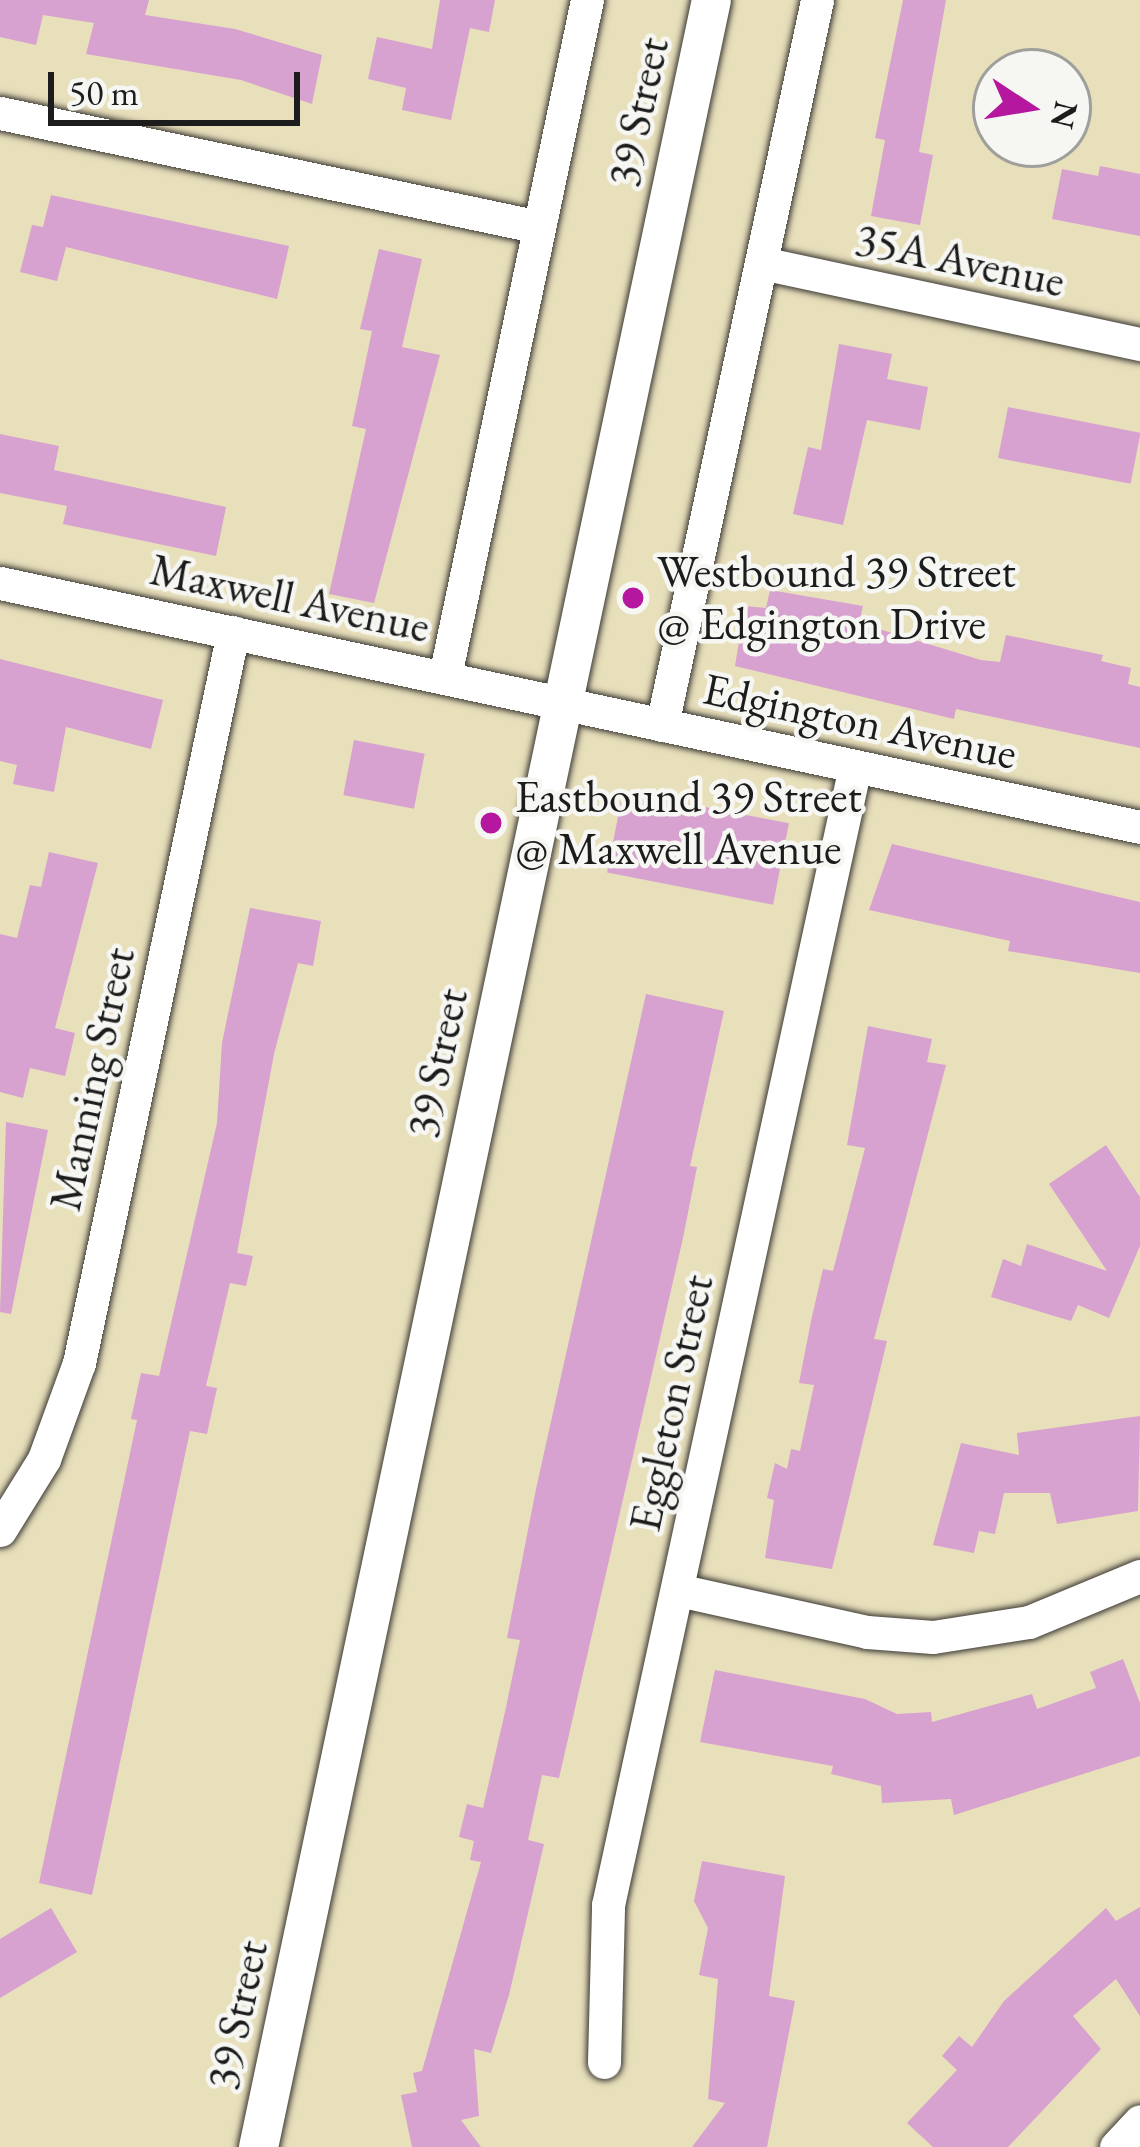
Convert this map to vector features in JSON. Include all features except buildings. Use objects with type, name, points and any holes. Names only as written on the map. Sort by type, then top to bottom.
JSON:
[{"type":"street","name":"39 Street","points":[[445,676],[587,0]]},
{"type":"street","name":"39 Street","points":[[258,2147],[711,0]]},
{"type":"street","points":[[662,724],[817,0]]},
{"type":"street","points":[[0,113],[539,227]]},
{"type":"street","name":"35A Avenue","points":[[762,263],[1140,344]]},
{"type":"street","name":"Maxwell Avenue","points":[[0,583],[562,703]]},
{"type":"street","name":"Manning Street","points":[[0,1531],[44,1460],[79,1363],[233,632]]},
{"type":"street","name":"Edgington Avenue","points":[[562,703],[1140,827]]},
{"type":"street","name":"Eggleton Street","points":[[604,2062],[608,1905],[854,766]]},
{"type":"street","points":[[677,1590],[867,1632],[964,1636],[1044,1617],[1140,1576]]},
{"type":"street","points":[[1116,2147],[1140,2121]]},
{"type":"place","name":"Westbound 39 Street @ Edgington Drive","points":[[633,598]]},
{"type":"place","name":"Eastbound 39 Street @ Maxwell Avenue","points":[[491,823]]}]
